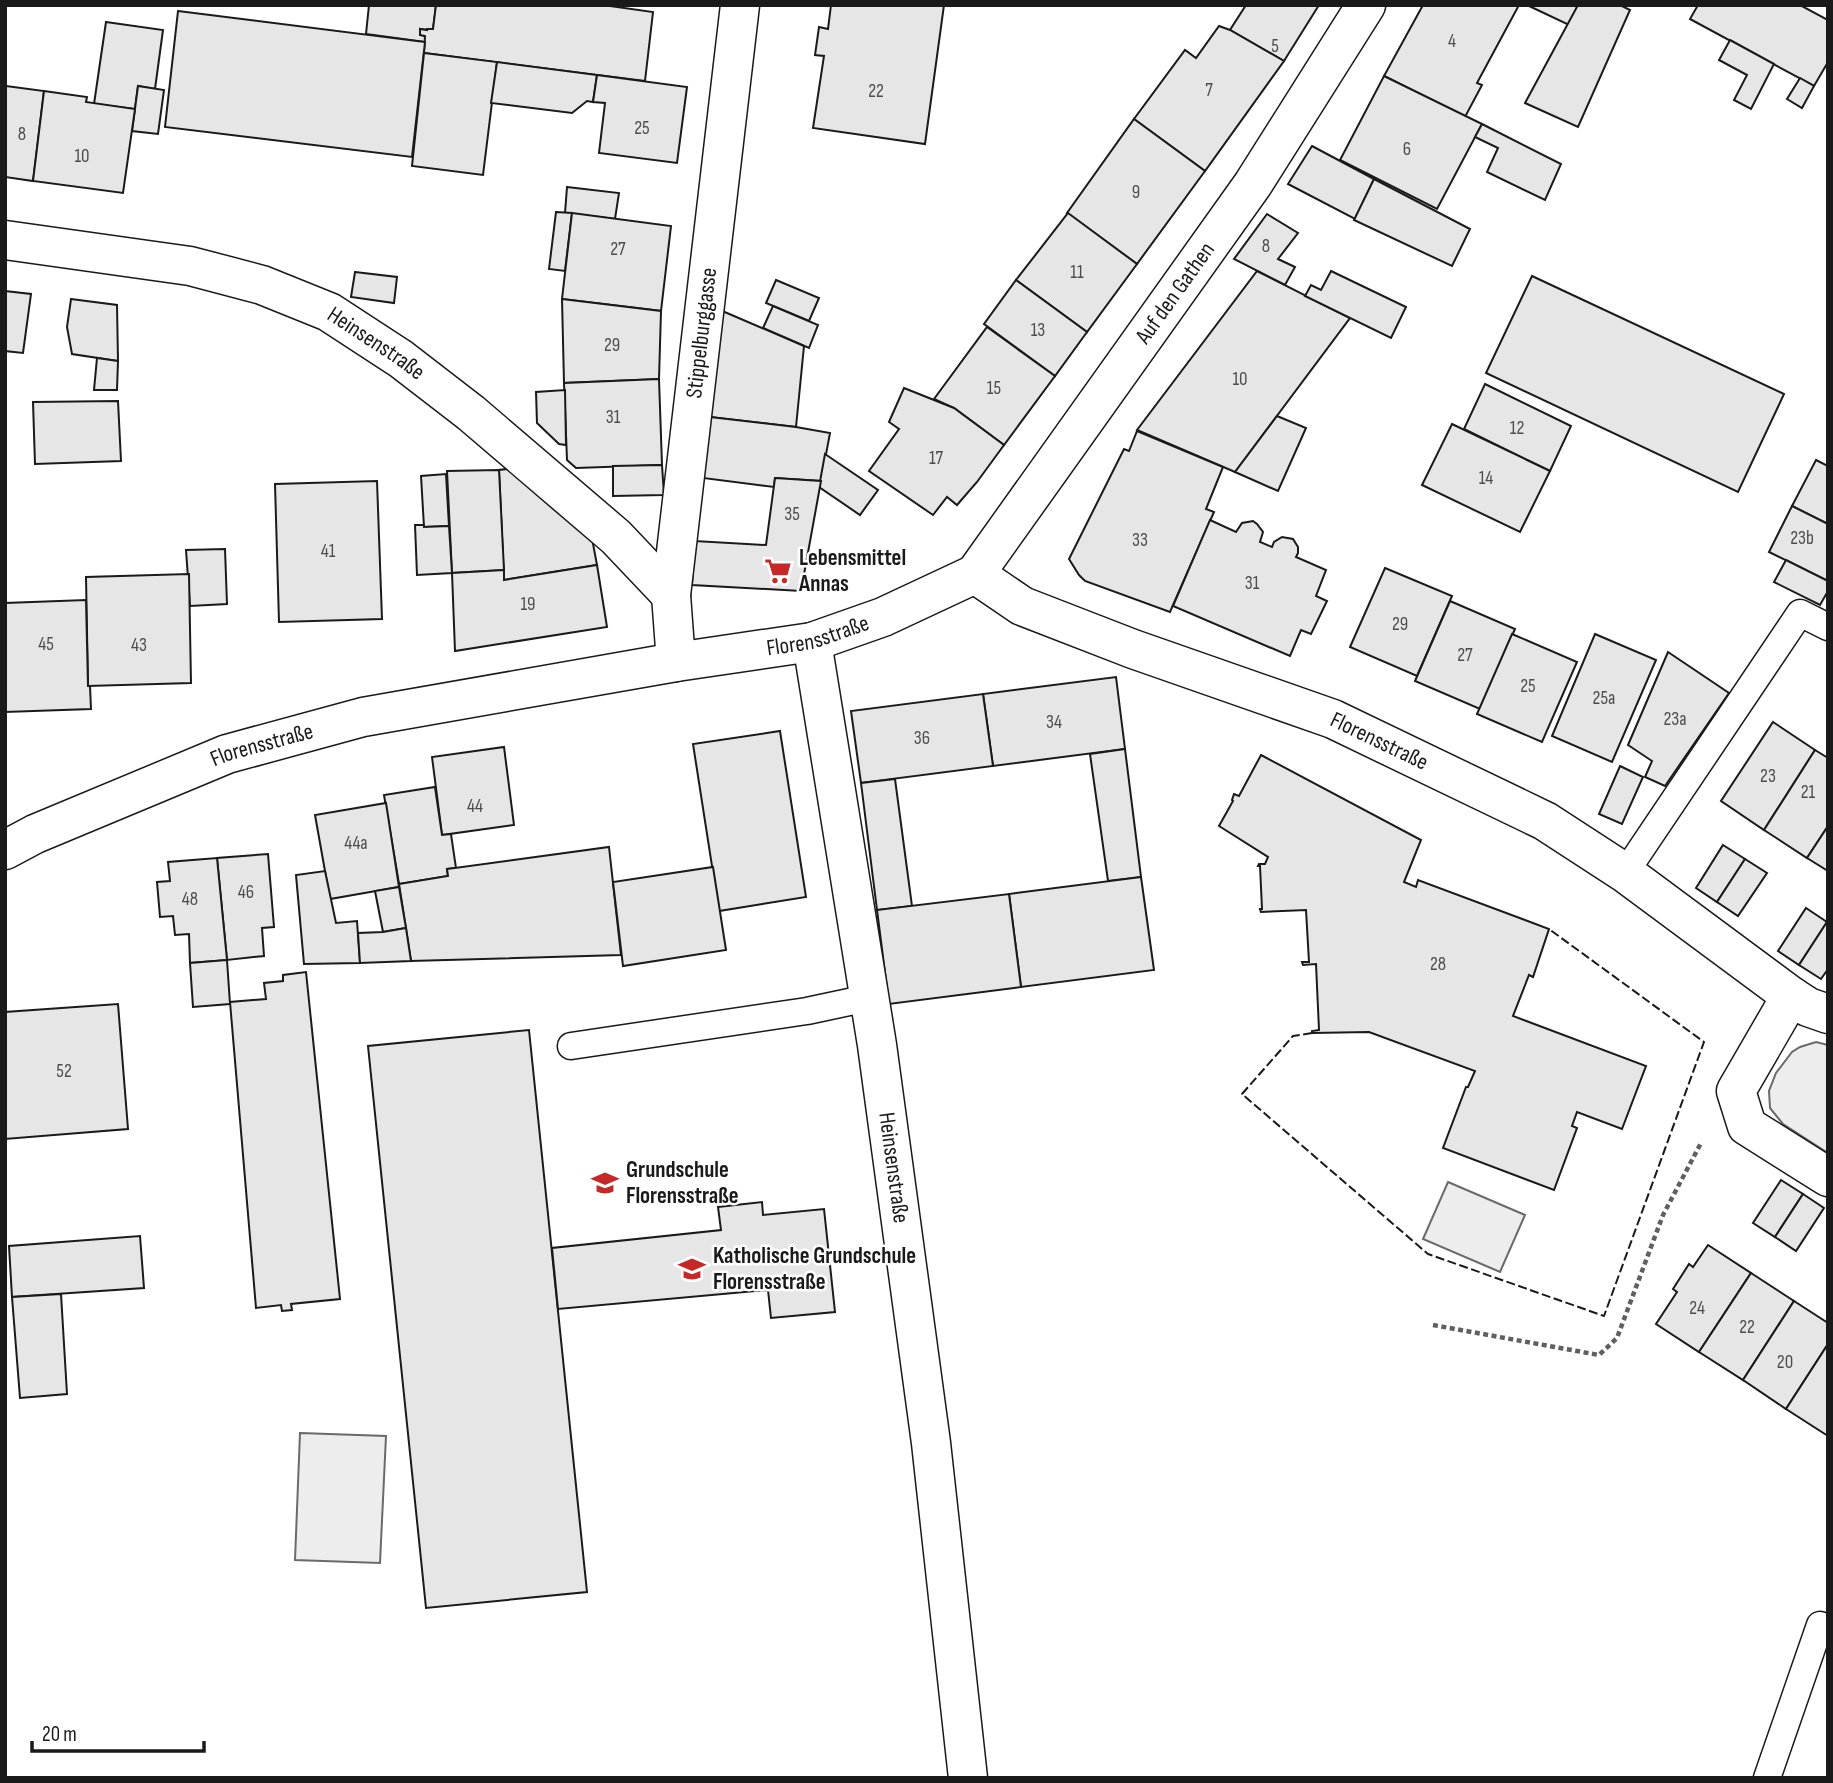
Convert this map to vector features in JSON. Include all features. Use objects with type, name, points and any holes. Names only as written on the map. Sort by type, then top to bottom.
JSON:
[{"type":"street","name":"Stippelburggasse","points":[[676,662],[671,596],[740,5]]},
{"type":"street","name":"Auf den Gathen","points":[[975,574],[1253,184],[1366,5]]},
{"type":"street","name":"Heinsenstraße","points":[[5,240],[190,266],[262,285],[329,312],[401,359],[471,413],[616,537],[671,596]]},
{"type":"street","name":"Florensstraße","points":[[5,850],[35,834],[227,754],[363,717],[676,662],[812,642],[883,617],[975,574],[1022,606],[1133,649],[1332,719],[1545,821],[1625,873],[1791,996],[1808,1007],[1828,1014]]},
{"type":"street","name":"Heinsenstraße","points":[[812,642],[877,1045],[931,1443],[968,1778]]},
{"type":"street","points":[[1791,996],[1736,1091],[1747,1126],[1828,1177]]},
{"type":"lane","points":[[1625,873],[1800,613],[1828,627]]},
{"type":"lane","points":[[571,1046],[807,1011],[868,998]]},
{"type":"lane","points":[[1767,1778],[1820,1625]]},
{"type":"path","points":[[1433,1325],[1599,1355],[1617,1338],[1663,1214],[1713,1120],[1742,1110]]},
{"type":"shaded area","points":[[1816,1042],[1828,1045],[1828,1153],[1783,1124],[1770,1108],[1769,1091],[1776,1073],[1792,1052]]},
{"type":"shaded area","points":[[1448,1182],[1525,1215],[1500,1272],[1423,1239]]},
{"type":"shaded area","points":[[300,1433],[386,1436],[380,1563],[295,1560]]},
{"type":"building","points":[[369,5],[436,5],[433,29],[420,29],[420,35],[425,36],[425,42],[366,34]]},
{"type":"building","points":[[436,5],[603,5],[653,12],[645,81],[424,53],[425,36],[420,35],[420,29],[433,29]]},
{"type":"building","points":[[831,5],[944,5],[925,144],[813,128],[824,56],[815,55],[819,27],[828,29]]},
{"type":"building","points":[[1246,5],[1319,5],[1284,61],[1230,30]]},
{"type":"building","points":[[1423,5],[1519,5],[1477,83],[1482,85],[1465,117],[1384,76]]},
{"type":"building","points":[[1527,5],[1578,5],[1569,25]]},
{"type":"building","points":[[1578,5],[1620,5],[1630,10],[1578,127],[1525,103]]},
{"type":"building","points":[[1698,5],[1800,5],[1828,20],[1828,62],[1814,86],[1690,19]]},
{"type":"building","points":[[178,11],[425,42],[412,157],[165,127]]},
{"type":"building","points":[[106,22],[163,30],[155,89],[138,86],[135,109],[94,104]]},
{"type":"building","points":[[1219,26],[1284,61],[1205,171],[1134,119],[1185,50],[1196,58]]},
{"type":"building","points":[[1730,40],[1774,64],[1751,109],[1734,100],[1747,75],[1719,60]]},
{"type":"building","points":[[424,53],[497,62],[483,175],[412,166]]},
{"type":"building","points":[[497,62],[597,75],[593,102],[587,101],[572,113],[491,103]]},
{"type":"building","points":[[597,75],[687,87],[677,163],[599,153],[605,103],[593,102]]},
{"type":"building","points":[[1384,76],[1482,124],[1437,209],[1340,160]]},
{"type":"building","points":[[1800,78],[1814,86],[1802,108],[1787,99]]},
{"type":"building","points":[[6,86],[44,91],[33,181],[5,177]]},
{"type":"building","points":[[138,86],[164,90],[158,134],[132,131]]},
{"type":"building","points":[[44,91],[87,97],[86,102],[135,109],[123,193],[33,181]]},
{"type":"building","points":[[1134,119],[1205,171],[1137,264],[1067,213]]},
{"type":"building","points":[[1482,124],[1561,164],[1545,200],[1487,172],[1498,148],[1475,137]]},
{"type":"building","points":[[1312,146],[1374,179],[1355,219],[1288,184]]},
{"type":"building","points":[[1374,179],[1470,229],[1452,266],[1354,220]]},
{"type":"building","points":[[567,187],[619,193],[615,219],[565,213]]},
{"type":"building","points":[[556,212],[572,213],[565,271],[549,269]]},
{"type":"building","points":[[572,213],[671,226],[661,311],[562,299]]},
{"type":"building","points":[[1068,213],[1137,264],[1087,332],[1016,280]]},
{"type":"building","points":[[1267,214],[1298,233],[1278,259],[1295,267],[1285,285],[1234,259]]},
{"type":"building","points":[[1257,271],[1350,318],[1235,472],[1137,430]]},
{"type":"building","points":[[1331,271],[1406,307],[1391,338],[1305,296],[1311,285],[1321,290]]},
{"type":"building","points":[[355,272],[397,277],[394,303],[351,297]]},
{"type":"building","points":[[1532,276],[1784,394],[1738,492],[1486,373]]},
{"type":"building","points":[[776,280],[819,298],[809,321],[766,303]]},
{"type":"building","points":[[1016,280],[1087,332],[1055,376],[984,324]]},
{"type":"building","points":[[5,291],[31,294],[23,353],[5,351]]},
{"type":"building","points":[[71,299],[117,305],[118,361],[72,354],[67,327]]},
{"type":"building","points":[[562,299],[661,311],[659,379],[564,383]]},
{"type":"building","points":[[773,306],[818,325],[809,348],[763,328]]},
{"type":"building","points":[[720,310],[804,346],[796,427],[710,417]]},
{"type":"building","points":[[987,327],[1055,376],[1004,445],[954,408],[934,399]]},
{"type":"building","points":[[97,358],[118,361],[117,390],[94,390]]},
{"type":"building","points":[[659,379],[662,465],[576,468],[567,460],[564,383]]},
{"type":"building","points":[[1485,384],[1571,426],[1550,471],[1464,429]]},
{"type":"building","points":[[904,388],[954,408],[1004,445],[957,505],[947,497],[933,515],[869,471],[899,429],[889,422]]},
{"type":"building","points":[[565,390],[566,445],[559,444],[537,423],[536,392]]},
{"type":"building","points":[[118,401],[121,461],[35,464],[33,402]]},
{"type":"building","points":[[1277,416],[1306,428],[1278,491],[1235,472]]},
{"type":"building","points":[[710,417],[830,433],[821,481],[775,478],[774,487],[703,478]]},
{"type":"building","points":[[1452,424],[1550,471],[1520,532],[1422,485]]},
{"type":"building","points":[[1137,431],[1223,467],[1206,509],[1214,512],[1170,612],[1085,581],[1069,559],[1124,449],[1129,451]]},
{"type":"building","points":[[825,454],[878,490],[860,515],[819,487]]},
{"type":"building","points":[[1816,460],[1828,466],[1828,524],[1792,506]]},
{"type":"building","points":[[662,465],[664,495],[613,496],[613,466]]},
{"type":"building","points":[[515,468],[591,533],[597,565],[504,580],[499,470]]},
{"type":"building","points":[[499,470],[504,570],[452,573],[447,471]]},
{"type":"building","points":[[446,474],[449,526],[424,527],[421,476]]},
{"type":"building","points":[[775,478],[821,481],[801,591],[692,585],[695,541],[766,545]]},
{"type":"building","points":[[377,481],[382,619],[279,622],[275,484]]},
{"type":"building","points":[[1792,506],[1828,524],[1828,581],[1769,552]]},
{"type":"building","points":[[1210,520],[1236,532],[1242,523],[1253,521],[1263,532],[1260,542],[1272,547],[1274,542],[1282,537],[1293,539],[1298,547],[1296,557],[1326,570],[1316,596],[1327,601],[1311,634],[1301,630],[1290,656],[1173,606]]},
{"type":"building","points":[[415,525],[449,526],[452,573],[417,575]]},
{"type":"building","points":[[225,549],[227,604],[190,606],[186,550]]},
{"type":"building","points":[[1786,560],[1828,581],[1828,591],[1820,605],[1774,582]]},
{"type":"building","points":[[597,565],[607,627],[455,651],[452,573],[504,570],[504,580]]},
{"type":"building","points":[[1385,568],[1452,596],[1417,676],[1350,647]]},
{"type":"building","points":[[189,574],[191,683],[88,686],[86,577]]},
{"type":"building","points":[[86,600],[91,709],[5,712],[5,603]]},
{"type":"building","points":[[1450,601],[1515,629],[1480,709],[1415,681]]},
{"type":"building","points":[[1512,634],[1577,662],[1542,742],[1477,714]]},
{"type":"building","points":[[1595,634],[1656,660],[1612,762],[1552,736]]},
{"type":"building","points":[[1668,652],[1729,693],[1665,786],[1645,777],[1652,761],[1628,745]]},
{"type":"building","points":[[1116,677],[1125,749],[993,766],[983,694]]},
{"type":"building","points":[[983,694],[993,766],[861,783],[851,711]]},
{"type":"building","points":[[1773,722],[1815,750],[1764,830],[1721,801]]},
{"type":"building","points":[[780,731],[806,897],[719,911],[693,744]]},
{"type":"building","points":[[504,747],[514,825],[442,835],[432,757]]},
{"type":"building","points":[[1125,749],[1141,877],[1108,881],[1090,754]]},
{"type":"building","points":[[1815,750],[1828,758],[1828,826],[1807,858],[1764,830]]},
{"type":"building","points":[[1261,755],[1421,840],[1404,882],[1416,887],[1418,880],[1549,929],[1533,977],[1529,975],[1513,1016],[1646,1066],[1622,1129],[1577,1112],[1572,1126],[1577,1128],[1554,1190],[1443,1148],[1466,1087],[1475,1071],[1369,1032],[1312,1033],[1319,1030],[1316,964],[1303,965],[1302,962],[1309,962],[1306,910],[1261,912],[1258,866],[1265,864],[1268,857],[1219,826],[1234,794],[1239,796]]},
{"type":"building","points":[[1620,766],[1643,777],[1622,824],[1599,814]]},
{"type":"building","points":[[895,779],[912,906],[877,910],[861,783]]},
{"type":"building","points":[[435,787],[442,835],[451,834],[456,868],[447,869],[448,876],[399,884],[384,795]]},
{"type":"building","points":[[386,803],[399,887],[330,899],[315,815]]},
{"type":"building","points":[[1828,826],[1828,871],[1807,858]]},
{"type":"building","points":[[1723,845],[1745,859],[1717,902],[1696,888]]},
{"type":"building","points":[[609,847],[621,955],[411,961],[399,884],[448,876],[447,869]]},
{"type":"building","points":[[268,854],[274,927],[262,928],[264,956],[227,960],[217,858]]},
{"type":"building","points":[[217,858],[227,960],[190,963],[189,934],[175,935],[173,916],[160,917],[157,882],[170,881],[168,862]]},
{"type":"building","points":[[1745,859],[1767,873],[1738,916],[1717,902]]},
{"type":"building","points":[[713,867],[726,950],[623,966],[613,882]]},
{"type":"building","points":[[325,871],[336,923],[357,921],[360,963],[304,964],[296,875]]},
{"type":"building","points":[[1141,877],[1154,970],[1021,987],[1009,894]]},
{"type":"building","points":[[399,887],[406,928],[383,932],[375,891]]},
{"type":"building","points":[[1009,894],[1021,987],[889,1004],[877,910]]},
{"type":"building","points":[[1806,908],[1827,922],[1799,965],[1778,951]]},
{"type":"building","points":[[1827,922],[1828,969],[1821,979],[1799,965]]},
{"type":"building","points":[[406,928],[411,961],[360,963],[358,933]]},
{"type":"building","points":[[227,960],[230,1004],[193,1007],[190,963]]},
{"type":"building","points":[[306,972],[340,1299],[291,1304],[292,1310],[282,1311],[281,1305],[256,1308],[230,1002],[266,999],[264,983],[283,981],[283,975]]},
{"type":"building","points":[[118,1004],[128,1129],[5,1139],[5,1012]]},
{"type":"building","points":[[529,1030],[587,1592],[426,1608],[368,1046]]},
{"type":"building","points":[[1781,1180],[1803,1194],[1775,1237],[1753,1223]]},
{"type":"building","points":[[1803,1194],[1824,1208],[1796,1251],[1775,1237]]},
{"type":"building","name":"Katholische Grundschule Florensstraße","points":[[762,1202],[763,1215],[824,1209],[835,1312],[771,1318],[768,1290],[558,1309],[552,1248],[721,1230],[718,1207]]},
{"type":"building","points":[[140,1236],[144,1288],[12,1297],[9,1246]]},
{"type":"building","points":[[1708,1245],[1751,1273],[1699,1352],[1656,1324],[1677,1292],[1673,1289],[1689,1264],[1693,1267]]},
{"type":"building","points":[[1751,1273],[1794,1301],[1743,1380],[1699,1352]]},
{"type":"building","points":[[61,1294],[67,1394],[20,1398],[12,1297]]},
{"type":"building","points":[[1794,1301],[1828,1323],[1828,1344],[1786,1409],[1743,1380]]},
{"type":"building","points":[[1828,1344],[1828,1436],[1786,1409]]},
{"type":"fence","points":[[1312,1033],[1293,1036],[1242,1094],[1428,1254],[1604,1316],[1704,1042],[1549,929]]},
{"type":"place","name":"Lebensmittel Annas","points":[[778,571]]},
{"type":"place","name":"Grundschule Florensstraße","points":[[605,1183]]},
{"type":"place","name":"Katholische Grundschule Florensstraße","points":[[692,1269]]}]
